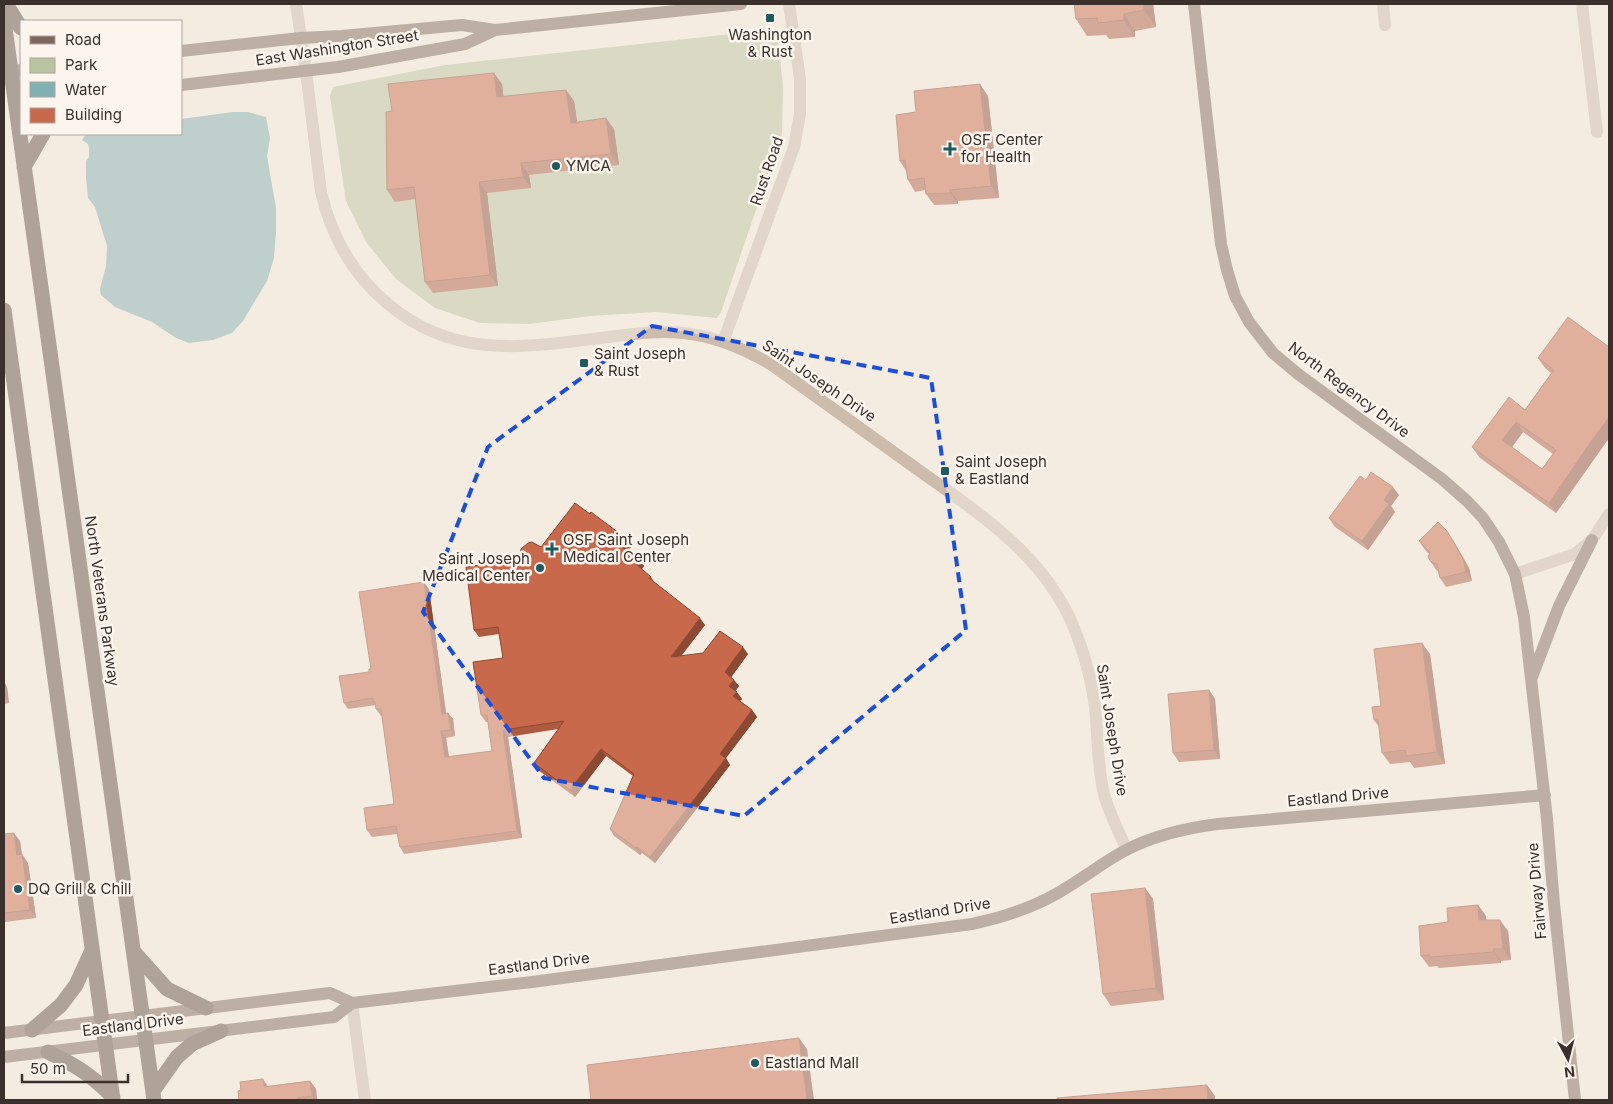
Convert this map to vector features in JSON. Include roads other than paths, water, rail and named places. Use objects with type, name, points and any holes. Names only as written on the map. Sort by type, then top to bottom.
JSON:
[{"type":"highway","points":[[6,4],[20,26]]},
{"type":"highway","name":"North Veterans Parkway","points":[[4,21],[12,71],[13,107],[24,167],[154,1096]]},
{"type":"highway","points":[[24,167],[42,135]]},
{"type":"highway","points":[[4,310],[113,1099]]},
{"type":"highway","points":[[32,1030],[61,1005],[76,985],[92,950]]},
{"type":"highway","points":[[134,952],[167,989],[206,1008]]},
{"type":"highway","points":[[154,1096],[177,1057],[192,1044],[221,1031]]},
{"type":"highway","points":[[48,1052],[77,1066],[94,1078],[113,1099]]},
{"type":"main road","name":"East Washington Street","points":[[182,51],[300,38],[462,25],[495,30],[741,4]]},
{"type":"main road","name":"North Regency Drive","points":[[1194,4],[1221,244],[1235,296],[1249,322],[1273,353],[1298,374],[1442,479],[1483,518],[1499,542],[1515,574],[1524,617],[1531,680]]},
{"type":"main road","name":"East Washington Street","points":[[182,85],[338,67],[465,44],[495,30]]},
{"type":"main road","points":[[1531,680],[1559,606],[1592,540]]},
{"type":"main road","name":"Fairway Drive","points":[[1531,680],[1575,1100]]},
{"type":"main road","name":"Eastland Drive","points":[[4,1033],[330,993],[352,1003],[532,982],[972,924],[1006,916],[1045,900],[1070,886],[1106,861],[1127,850],[1180,830],[1218,824],[1544,795]]},
{"type":"main road","name":"Eastland Drive","points":[[4,1057],[334,1017],[352,1003]]},
{"type":"street","name":"Saint Joseph Drive","points":[[296,4],[321,192],[329,221],[354,267],[377,295],[398,313],[434,332],[456,340],[479,345],[522,347],[657,332],[684,333],[723,342],[757,356],[772,365],[991,523],[1031,559],[1051,586],[1068,615],[1079,641],[1090,679],[1094,702],[1104,795],[1127,850]]},
{"type":"street","name":"Rust Road","points":[[723,342],[794,147],[800,114],[800,79],[790,4]]},
{"type":"street","points":[[1383,4],[1385,24]]},
{"type":"street","points":[[1582,4],[1597,132]]},
{"type":"street","points":[[1515,574],[1575,554],[1592,540],[1609,514]]},
{"type":"street","points":[[352,1003],[365,1100]]},
{"type":"water","points":[[233,112],[248,112],[266,117],[270,138],[267,156],[276,208],[274,258],[267,281],[243,321],[232,333],[213,340],[189,343],[176,338],[152,322],[115,307],[101,295],[100,289],[106,266],[107,246],[95,207],[88,198],[86,161],[89,157],[89,148],[88,144],[82,140],[85,135],[182,135],[182,119]]},
{"type":"place","name":"Washington & Rust","points":[[770,18]]},
{"type":"place","name":"OSF Center for Health","points":[[950,149]]},
{"type":"place","name":"YMCA","points":[[556,166]]},
{"type":"place","name":"Saint Joseph & Rust","points":[[584,363]]},
{"type":"place","name":"Saint Joseph & Eastland","points":[[945,471]]},
{"type":"place","name":"OSF Saint Joseph Medical Center","points":[[552,549]]},
{"type":"place","name":"Saint Joseph Medical Center","points":[[540,568]]},
{"type":"place","name":"DQ Grill & Chill","points":[[18,889]]},
{"type":"place","name":"Eastland Mall","points":[[755,1063]]}]
